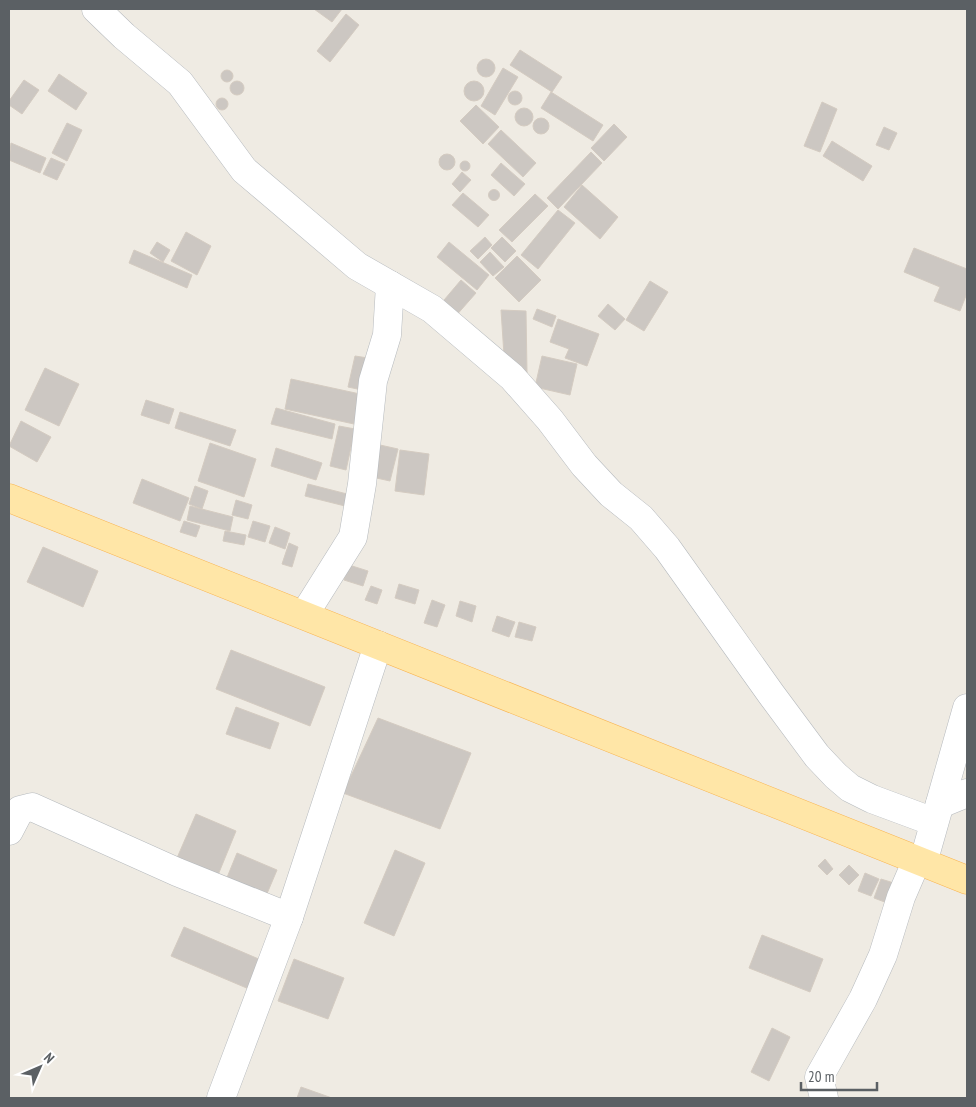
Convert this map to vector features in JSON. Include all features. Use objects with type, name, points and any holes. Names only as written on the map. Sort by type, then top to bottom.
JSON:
[{"type":"main road","points":[[9,498],[967,880]]},
{"type":"street","points":[[96,9],[124,36],[180,83],[244,170],[357,266],[432,309],[512,377],[550,420],[584,465],[610,494],[648,526],[667,548],[771,694],[817,756],[836,776],[850,788],[872,799],[937,813],[967,793]]},
{"type":"street","points":[[304,616],[353,537],[362,484],[373,381],[387,335],[390,285]]},
{"type":"street","points":[[222,1098],[289,917],[378,645]]},
{"type":"street","points":[[824,1098],[819,1077],[862,999],[883,954],[901,897],[920,862],[937,813],[967,708]]},
{"type":"street","points":[[9,831],[20,810],[32,807],[177,872],[289,917]]},
{"type":"building","points":[[314,9],[342,9],[332,22]]},
{"type":"building","points":[[346,14],[359,25],[330,62],[317,51]]},
{"type":"building","points":[[520,50],[562,77],[552,92],[510,65]]},
{"type":"building","points":[[482,59],[490,59],[495,64],[493,75],[482,77],[477,72],[477,64]]},
{"type":"building","points":[[503,68],[518,77],[495,115],[481,106]]},
{"type":"building","points":[[225,70],[229,70],[233,76],[229,82],[225,82],[221,78],[221,74]]},
{"type":"building","points":[[59,74],[87,93],[76,110],[48,91]]},
{"type":"building","points":[[24,80],[39,90],[22,114],[9,105],[9,101]]},
{"type":"building","points":[[234,81],[240,81],[244,88],[240,95],[234,95],[230,91],[230,85]]},
{"type":"building","points":[[474,81],[481,84],[484,91],[481,98],[474,101],[467,98],[464,91],[467,84]]},
{"type":"building","points":[[515,91],[520,93],[522,98],[520,103],[515,105],[510,103],[508,98],[510,93]]},
{"type":"building","points":[[551,92],[603,125],[593,141],[541,108]]},
{"type":"building","points":[[220,98],[224,98],[228,104],[224,110],[220,110],[216,106],[216,102]]},
{"type":"building","points":[[822,102],[837,109],[820,152],[804,146]]},
{"type":"building","points":[[476,105],[499,127],[483,144],[460,121]]},
{"type":"building","points":[[520,108],[528,108],[533,113],[531,124],[520,126],[515,121],[515,113]]},
{"type":"building","points":[[538,118],[544,118],[549,123],[547,132],[538,134],[533,129],[533,123]]},
{"type":"building","points":[[67,123],[82,130],[67,161],[52,153]]},
{"type":"building","points":[[614,124],[627,137],[604,161],[591,148]]},
{"type":"building","points":[[884,127],[897,133],[889,150],[876,145]]},
{"type":"building","points":[[501,130],[536,163],[523,177],[488,144]]},
{"type":"building","points":[[832,141],[872,166],[863,181],[823,156]]},
{"type":"building","points":[[11,143],[46,158],[40,173],[9,160]]},
{"type":"building","points":[[591,152],[602,163],[558,209],[547,198]]},
{"type":"building","points":[[444,154],[450,154],[455,159],[453,168],[444,170],[439,165],[439,159]]},
{"type":"building","points":[[51,158],[65,164],[57,180],[43,174]]},
{"type":"building","points":[[463,161],[467,161],[470,166],[469,170],[463,171],[460,168],[460,164]]},
{"type":"building","points":[[501,163],[525,184],[514,196],[491,175]]},
{"type":"building","points":[[462,172],[471,180],[460,192],[452,184]]},
{"type":"building","points":[[582,185],[618,217],[600,239],[564,207]]},
{"type":"building","points":[[492,190],[496,190],[499,195],[498,199],[492,200],[489,197],[489,193]]},
{"type":"building","points":[[463,193],[489,215],[478,227],[452,205]]},
{"type":"building","points":[[535,194],[548,206],[512,242],[499,230]]},
{"type":"building","points":[[558,210],[575,223],[538,269],[521,255]]},
{"type":"building","points":[[186,232],[211,246],[197,275],[171,261]]},
{"type":"building","points":[[485,237],[492,245],[478,259],[470,251]]},
{"type":"building","points":[[502,237],[516,251],[505,262],[491,248]]},
{"type":"building","points":[[157,242],[170,250],[163,262],[150,253]]},
{"type":"building","points":[[449,242],[489,275],[477,290],[437,257]]},
{"type":"building","points":[[914,248],[967,269],[967,293],[960,311],[934,301],[940,287],[904,272]]},
{"type":"building","points":[[134,250],[192,275],[187,288],[129,263]]},
{"type":"building","points":[[490,252],[504,267],[493,276],[480,262]]},
{"type":"building","points":[[517,256],[541,280],[519,302],[495,278]]},
{"type":"building","points":[[461,280],[476,293],[454,318],[439,306]]},
{"type":"building","points":[[650,281],[668,292],[644,331],[626,320]]},
{"type":"building","points":[[608,304],[625,319],[615,330],[598,316]]},
{"type":"building","points":[[537,309],[556,316],[552,327],[533,319]]},
{"type":"building","points":[[501,310],[526,311],[527,373],[505,370]]},
{"type":"building","points":[[558,319],[599,334],[587,366],[565,358],[569,349],[550,342]]},
{"type":"building","points":[[355,356],[368,358],[362,390],[348,387]]},
{"type":"building","points":[[542,356],[577,364],[570,395],[535,387]]},
{"type":"building","points":[[45,368],[79,384],[59,426],[25,410]]},
{"type":"building","points":[[291,379],[360,394],[354,424],[285,409]]},
{"type":"building","points":[[146,400],[174,409],[169,424],[141,415]]},
{"type":"building","points":[[276,408],[335,424],[332,439],[271,424]]},
{"type":"building","points":[[180,412],[236,430],[230,446],[175,428]]},
{"type":"building","points":[[21,421],[51,437],[37,462],[9,446]]},
{"type":"building","points":[[339,426],[355,429],[346,470],[330,466]]},
{"type":"building","points":[[210,443],[256,459],[244,497],[198,481]]},
{"type":"building","points":[[380,445],[398,449],[390,481],[372,477]]},
{"type":"building","points":[[276,448],[322,463],[316,480],[271,466]]},
{"type":"building","points":[[400,450],[429,454],[424,495],[395,491]]},
{"type":"building","points":[[142,479],[189,498],[180,521],[133,503]]},
{"type":"building","points":[[308,484],[351,495],[349,507],[305,496]]},
{"type":"building","points":[[195,486],[208,491],[202,509],[189,504]]},
{"type":"building","points":[[236,500],[252,505],[248,519],[232,515]]},
{"type":"building","points":[[190,506],[233,517],[230,531],[187,520]]},
{"type":"building","points":[[184,521],[200,526],[196,537],[180,532]]},
{"type":"building","points":[[253,521],[270,526],[265,542],[248,537]]},
{"type":"building","points":[[275,527],[290,533],[285,549],[269,543]]},
{"type":"building","points":[[225,531],[246,535],[244,545],[223,541]]},
{"type":"building","points":[[289,543],[298,547],[292,567],[282,564]]},
{"type":"building","points":[[43,547],[98,571],[83,607],[27,582]]},
{"type":"building","points":[[349,565],[368,571],[363,586],[344,580]]},
{"type":"building","points":[[399,584],[419,590],[415,604],[395,598]]},
{"type":"building","points":[[371,586],[382,590],[377,604],[365,600]]},
{"type":"building","points":[[432,600],[445,605],[437,627],[424,623]]},
{"type":"building","points":[[460,601],[476,606],[472,622],[456,616]]},
{"type":"building","points":[[497,616],[515,622],[509,637],[492,631]]},
{"type":"building","points":[[519,622],[536,627],[532,641],[515,637]]},
{"type":"building","points":[[231,650],[325,687],[310,726],[216,689]]},
{"type":"building","points":[[236,707],[279,723],[270,749],[226,734]]},
{"type":"building","points":[[378,718],[471,753],[440,829],[343,793]]},
{"type":"building","points":[[196,814],[236,831],[218,875],[177,858]]},
{"type":"building","points":[[395,850],[425,863],[394,936],[364,923]]},
{"type":"building","points":[[237,853],[277,870],[266,896],[226,880]]},
{"type":"building","points":[[825,859],[833,869],[827,875],[818,866]]},
{"type":"building","points":[[849,865],[859,875],[849,885],[839,875]]},
{"type":"building","points":[[865,873],[879,879],[871,896],[858,891]]},
{"type":"building","points":[[881,879],[897,884],[890,904],[874,898]]},
{"type":"building","points":[[184,927],[261,960],[249,989],[171,956]]},
{"type":"building","points":[[762,935],[823,959],[810,992],[749,968]]},
{"type":"building","points":[[294,959],[344,978],[328,1019],[278,1001]]},
{"type":"building","points":[[772,1028],[790,1037],[769,1081],[751,1072]]},
{"type":"building","points":[[301,1087],[332,1098],[297,1098]]}]
